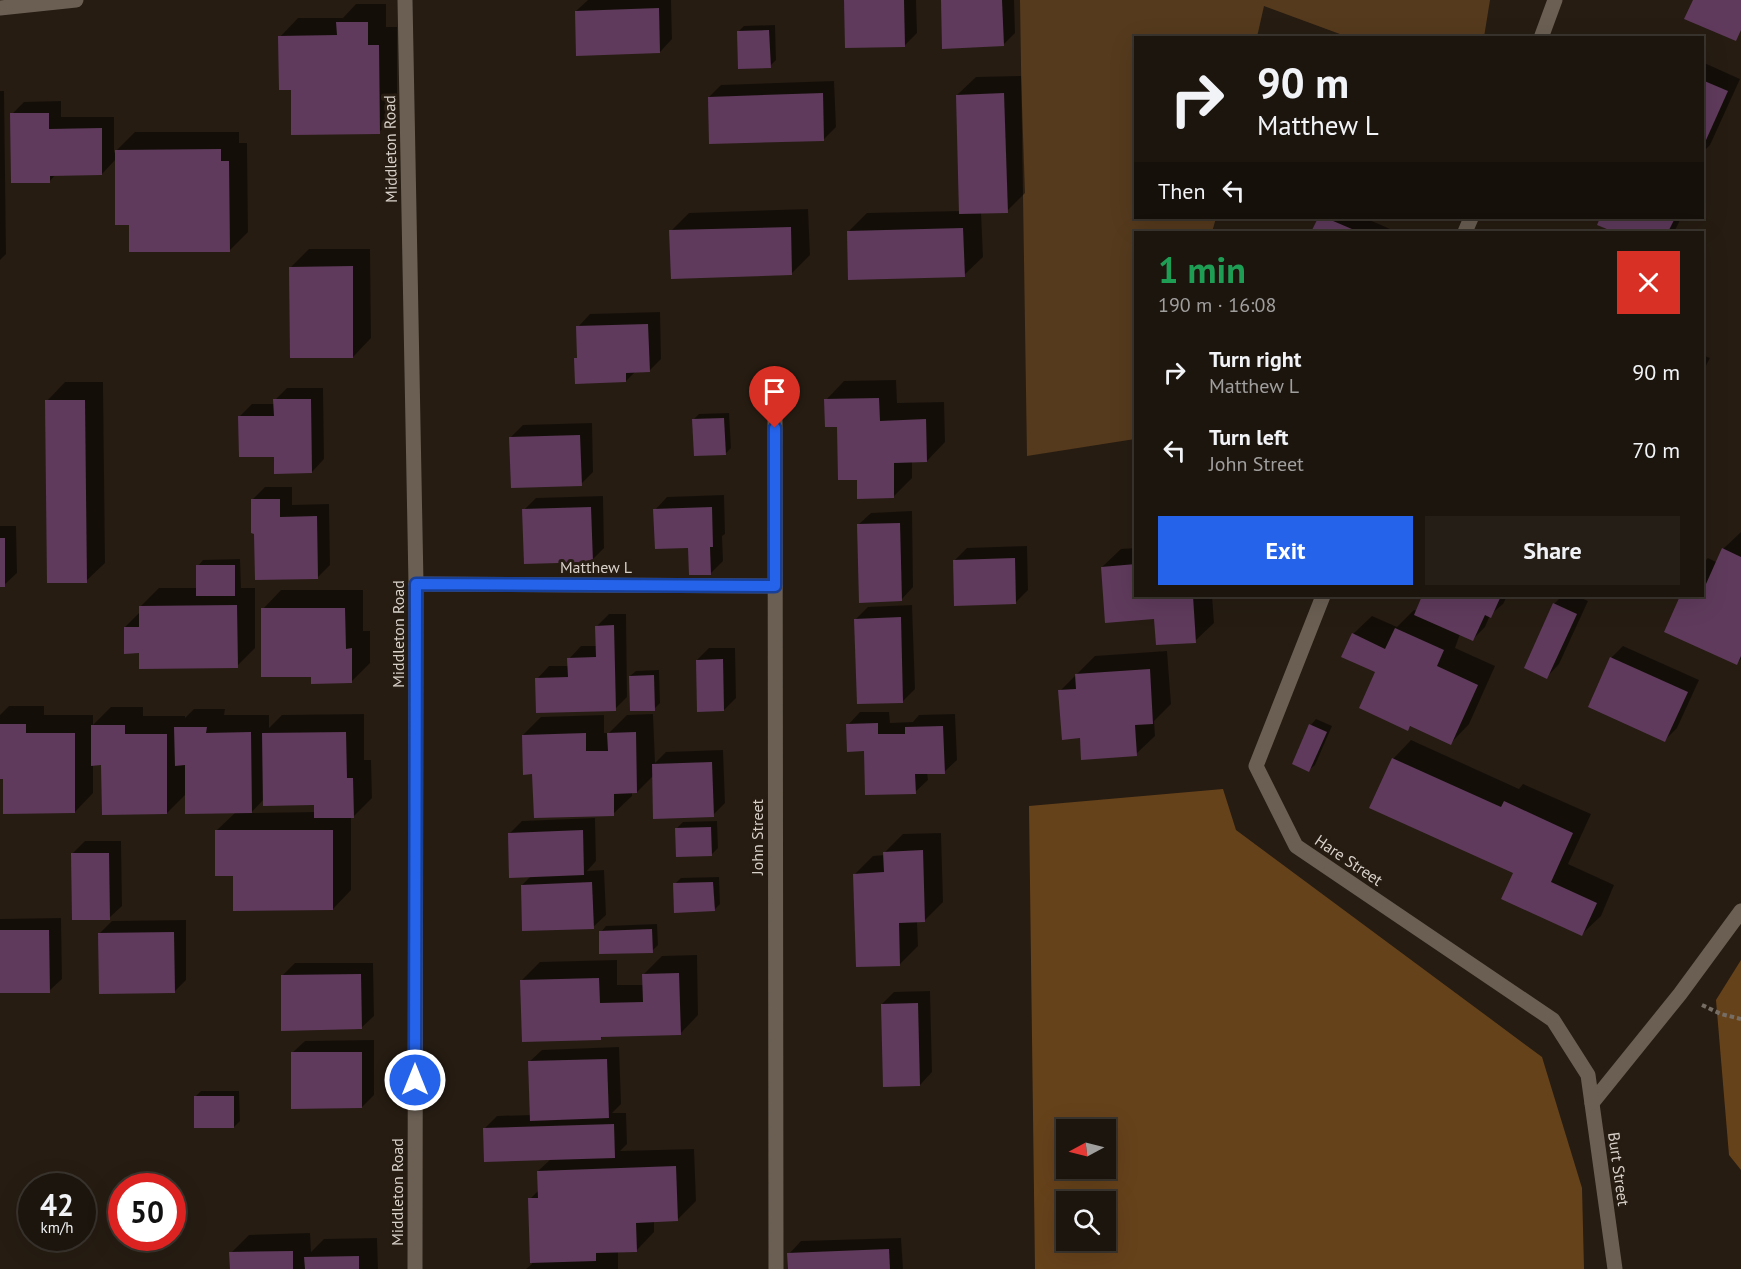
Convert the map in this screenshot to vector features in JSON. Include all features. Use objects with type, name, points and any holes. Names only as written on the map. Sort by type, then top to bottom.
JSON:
[{"type":"street","points":[[0,8],[76,0]]},
{"type":"street","name":"Middleton Road","points":[[405,0],[416,584],[415,1269]]},
{"type":"street","points":[[1542,36],[1556,0]]},
{"type":"street","name":"John Street","points":[[775,406],[776,1269]]},
{"type":"street","name":"Matthew L","points":[[416,584],[775,586]]},
{"type":"street","name":"Hare Street","points":[[1323,597],[1256,766],[1296,846],[1552,1020],[1588,1074]]},
{"type":"street","points":[[1592,1103],[1680,994],[1741,911]]},
{"type":"street","name":"Burt Street","points":[[1588,1074],[1615,1269]]},
{"type":"path","points":[[1680,994],[1721,1014],[1741,1019]]},
{"type":"shaded area","points":[[1020,0],[1490,0],[1484,36],[1345,36],[1264,6],[1257,36],[1134,36],[1134,219],[1216,219],[1212,231],[1134,231],[1134,439],[1027,456]]},
{"type":"shaded area","points":[[1223,789],[1236,830],[1542,1057],[1582,1188],[1584,1269],[1035,1269],[1029,806]]},
{"type":"shaded area","points":[[1741,960],[1741,1170],[1729,1155],[1716,1000]]},
{"type":"building","points":[[844,0],[904,0],[905,47],[845,48]]},
{"type":"building","points":[[941,0],[1002,0],[1004,46],[942,49]]},
{"type":"building","points":[[1693,0],[1741,0],[1741,30],[1736,41],[1684,19]]},
{"type":"building","points":[[659,8],[660,53],[576,56],[575,11]]},
{"type":"building","points":[[336,22],[368,22],[368,45],[379,45],[380,134],[291,135],[291,90],[279,90],[278,36],[337,35]]},
{"type":"building","points":[[769,30],[771,68],[738,69],[737,31]]},
{"type":"building","points":[[1704,81],[1728,91],[1704,145]]},
{"type":"building","points":[[823,93],[824,141],[709,144],[708,97]]},
{"type":"building","points":[[1004,93],[1008,213],[959,214],[956,95]]},
{"type":"building","points":[[10,113],[49,113],[49,129],[102,128],[102,175],[50,176],[50,183],[11,183]]},
{"type":"building","points":[[221,149],[221,161],[229,161],[230,252],[129,252],[129,225],[115,225],[115,150]]},
{"type":"building","points":[[1318,219],[1328,219],[1357,231],[1312,231]]},
{"type":"building","points":[[1600,219],[1674,219],[1668,231],[1612,231],[1597,225]]},
{"type":"building","points":[[791,227],[792,275],[671,279],[669,230]]},
{"type":"building","points":[[963,228],[965,277],[848,280],[847,231]]},
{"type":"building","points":[[353,266],[353,358],[290,358],[289,267]]},
{"type":"building","points":[[648,324],[650,372],[626,373],[626,382],[575,384],[576,326]]},
{"type":"building","points":[[879,398],[880,421],[926,419],[927,462],[894,463],[894,498],[857,499],[857,480],[838,480],[837,427],[825,427],[824,399]]},
{"type":"building","points":[[273,399],[311,399],[312,473],[274,474],[274,457],[239,457],[238,416],[274,416]]},
{"type":"building","points":[[45,400],[85,400],[87,583],[47,583]]},
{"type":"building","points":[[724,418],[726,455],[694,456],[692,419]]},
{"type":"building","points":[[580,435],[582,486],[511,488],[509,437]]},
{"type":"building","points":[[251,499],[280,499],[280,517],[317,516],[318,579],[255,580]]},
{"type":"building","points":[[591,507],[593,562],[524,564],[522,509]]},
{"type":"building","points":[[712,507],[711,575],[689,575],[688,548],[655,549],[653,509]]},
{"type":"building","points":[[900,523],[902,601],[859,603],[857,524]]},
{"type":"building","points":[[0,538],[5,538],[5,587],[0,587]]},
{"type":"building","points":[[1722,548],[1741,557],[1741,656],[1737,665],[1664,632],[1680,597],[1704,597],[1704,583],[1706,584]]},
{"type":"building","points":[[1015,558],[1016,604],[954,606],[953,560]]},
{"type":"building","points":[[1134,564],[1134,597],[1193,597],[1196,643],[1156,645],[1154,619],[1105,623],[1101,567]]},
{"type":"building","points":[[196,565],[235,565],[235,596],[196,596]]},
{"type":"building","points":[[1422,597],[1501,597],[1491,618],[1485,615],[1473,641],[1414,615]]},
{"type":"building","points":[[1553,603],[1577,614],[1547,679],[1524,668]]},
{"type":"building","points":[[237,605],[238,668],[139,669],[139,653],[124,654],[124,627],[139,627],[139,606]]},
{"type":"building","points":[[261,608],[345,608],[346,649],[352,648],[352,683],[311,684],[311,677],[261,677]]},
{"type":"building","points":[[901,617],[903,703],[857,704],[854,619]]},
{"type":"building","points":[[614,625],[616,711],[536,713],[535,678],[568,677],[567,658],[596,657],[595,626]]},
{"type":"building","points":[[1395,628],[1444,650],[1437,666],[1478,685],[1451,745],[1410,726],[1408,731],[1359,708],[1375,672],[1341,657],[1352,633],[1385,649]]},
{"type":"building","points":[[1610,657],[1688,692],[1665,742],[1588,707]]},
{"type":"building","points":[[723,659],[724,711],[697,712],[696,660]]},
{"type":"building","points":[[1150,669],[1153,724],[1135,725],[1137,756],[1081,760],[1080,738],[1062,740],[1058,690],[1076,689],[1075,674]]},
{"type":"building","points":[[654,675],[655,711],[630,711],[629,676]]},
{"type":"building","points":[[878,723],[878,734],[905,734],[905,727],[943,726],[945,774],[915,774],[916,794],[865,795],[864,751],[847,752],[846,724]]},
{"type":"building","points":[[0,724],[26,724],[26,733],[75,733],[75,813],[3,814],[3,779],[0,779]]},
{"type":"building","points":[[1309,724],[1327,732],[1309,772],[1292,764]]},
{"type":"building","points":[[91,725],[125,725],[125,734],[167,734],[167,814],[102,815],[101,765],[91,766]]},
{"type":"building","points":[[174,727],[207,727],[206,733],[251,732],[252,813],[185,814],[185,765],[175,766]]},
{"type":"building","points":[[346,732],[347,778],[353,778],[354,818],[314,818],[314,805],[263,806],[262,733]]},
{"type":"building","points":[[636,732],[637,793],[614,794],[614,816],[534,818],[532,774],[523,775],[522,735],[586,733],[586,751],[608,751],[607,733]]},
{"type":"building","points":[[1392,758],[1501,807],[1504,801],[1573,833],[1551,882],[1597,903],[1582,936],[1501,899],[1513,873],[1369,808]]},
{"type":"building","points":[[712,762],[714,817],[653,819],[652,764]]},
{"type":"building","points":[[711,827],[712,856],[676,857],[675,828]]},
{"type":"building","points":[[215,830],[333,830],[333,910],[233,911],[233,876],[215,876]]},
{"type":"building","points":[[583,830],[584,875],[509,878],[508,833]]},
{"type":"building","points":[[923,850],[925,922],[899,923],[900,966],[856,967],[853,874],[884,872],[883,852]]},
{"type":"building","points":[[71,853],[109,853],[110,920],[72,920]]},
{"type":"building","points":[[592,882],[594,929],[522,931],[521,885]]},
{"type":"building","points":[[713,882],[715,911],[674,913],[673,883]]},
{"type":"building","points":[[652,929],[653,953],[599,954],[599,931]]},
{"type":"building","points":[[0,930],[49,930],[50,993],[0,993]]},
{"type":"building","points":[[174,932],[175,993],[99,994],[98,933]]},
{"type":"building","points":[[679,973],[681,1035],[522,1042],[520,980],[599,978],[600,1003],[643,1002],[642,974]]},
{"type":"building","points":[[361,974],[362,1029],[281,1031],[281,975]]},
{"type":"building","points":[[918,1003],[920,1086],[883,1087],[881,1004]]},
{"type":"building","points":[[291,1052],[362,1052],[362,1108],[291,1109]]},
{"type":"building","points":[[607,1059],[609,1118],[530,1121],[528,1061]]},
{"type":"building","points":[[194,1096],[234,1096],[234,1128],[194,1128]]},
{"type":"building","points":[[614,1124],[615,1158],[484,1162],[483,1128]]},
{"type":"building","points":[[676,1166],[678,1221],[636,1223],[637,1252],[596,1253],[596,1261],[530,1263],[528,1198],[538,1198],[537,1171]]},
{"type":"building","points":[[889,1249],[890,1269],[788,1269],[787,1253]]},
{"type":"building","points":[[293,1251],[293,1269],[230,1269],[229,1252]]},
{"type":"building","points":[[359,1256],[359,1269],[305,1269],[304,1257]]},
{"type":"route","points":[[415,1080],[416,584],[775,586],[775,428]]}]
